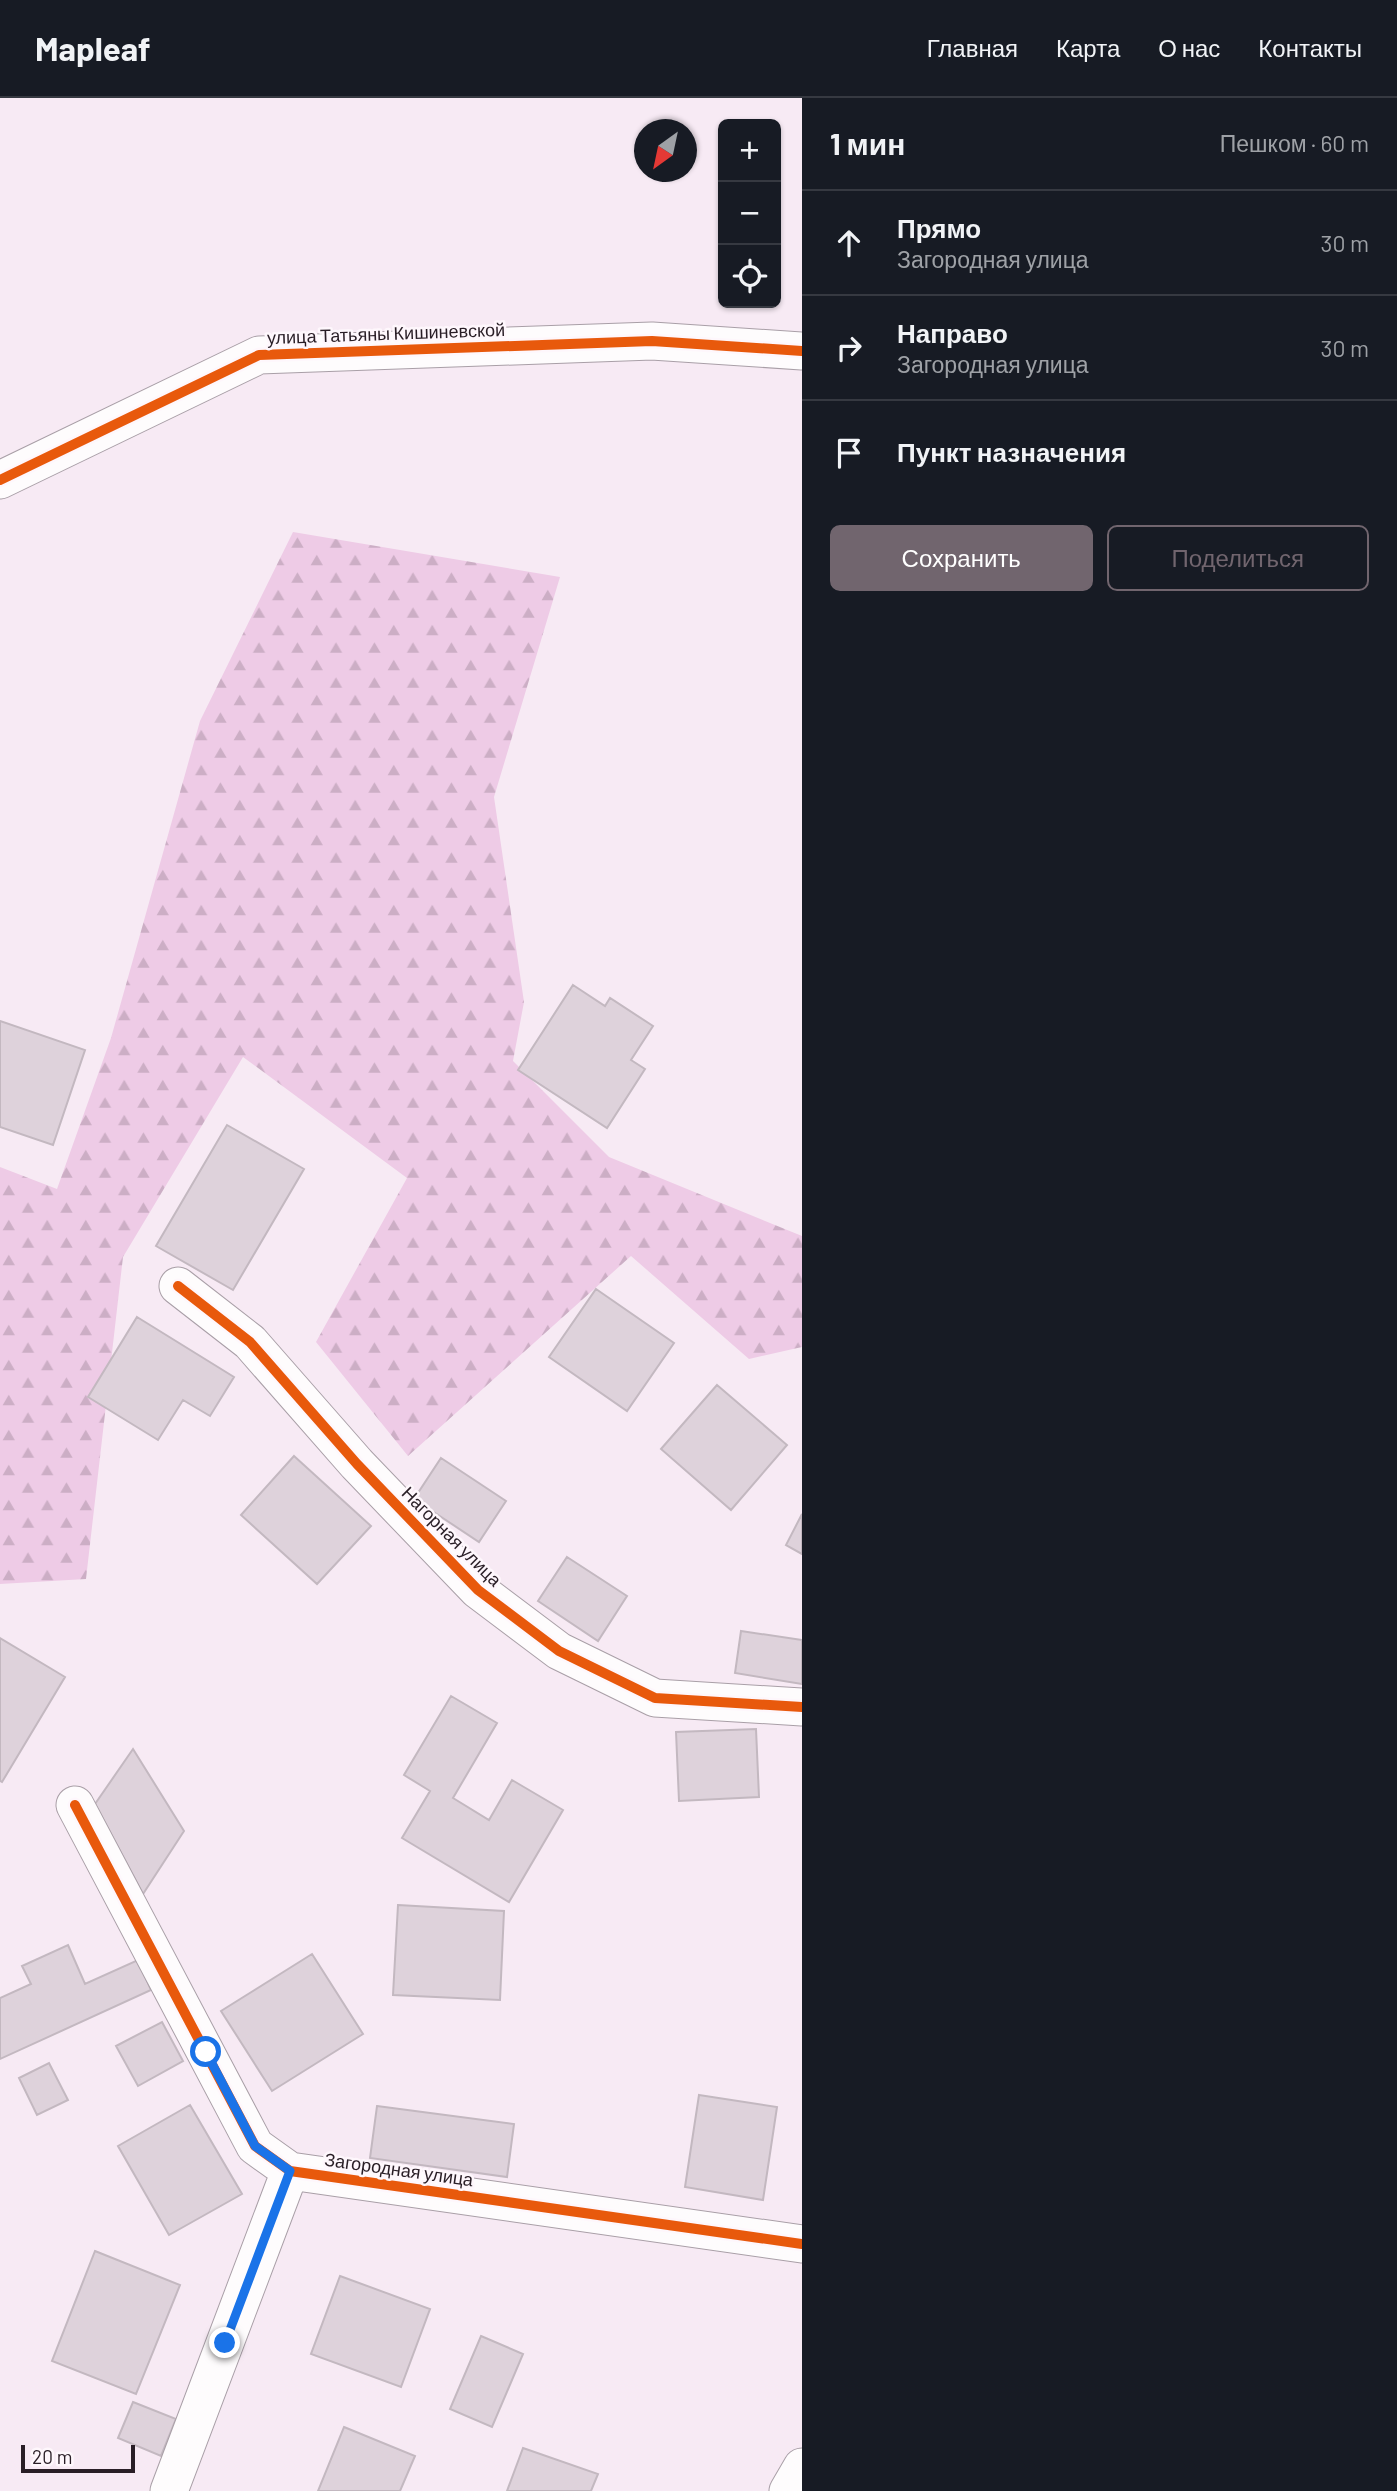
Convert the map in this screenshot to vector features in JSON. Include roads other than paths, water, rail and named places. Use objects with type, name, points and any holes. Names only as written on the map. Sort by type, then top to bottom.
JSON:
[{"type":"street","name":"улица Татьяны Кишиневской","points":[[0,480],[259,355],[652,341],[802,351]]},
{"type":"street","name":"Нагорная улица","points":[[178,1286],[250,1342],[357,1464],[478,1590],[559,1651],[655,1698],[802,1707]]},
{"type":"street","name":"Загородная улица","points":[[75,1805],[255,2146],[290,2171],[802,2244]]},
{"type":"street","points":[[169,2491],[290,2171]]},
{"type":"street","points":[[788,2491],[802,2467]]}]
